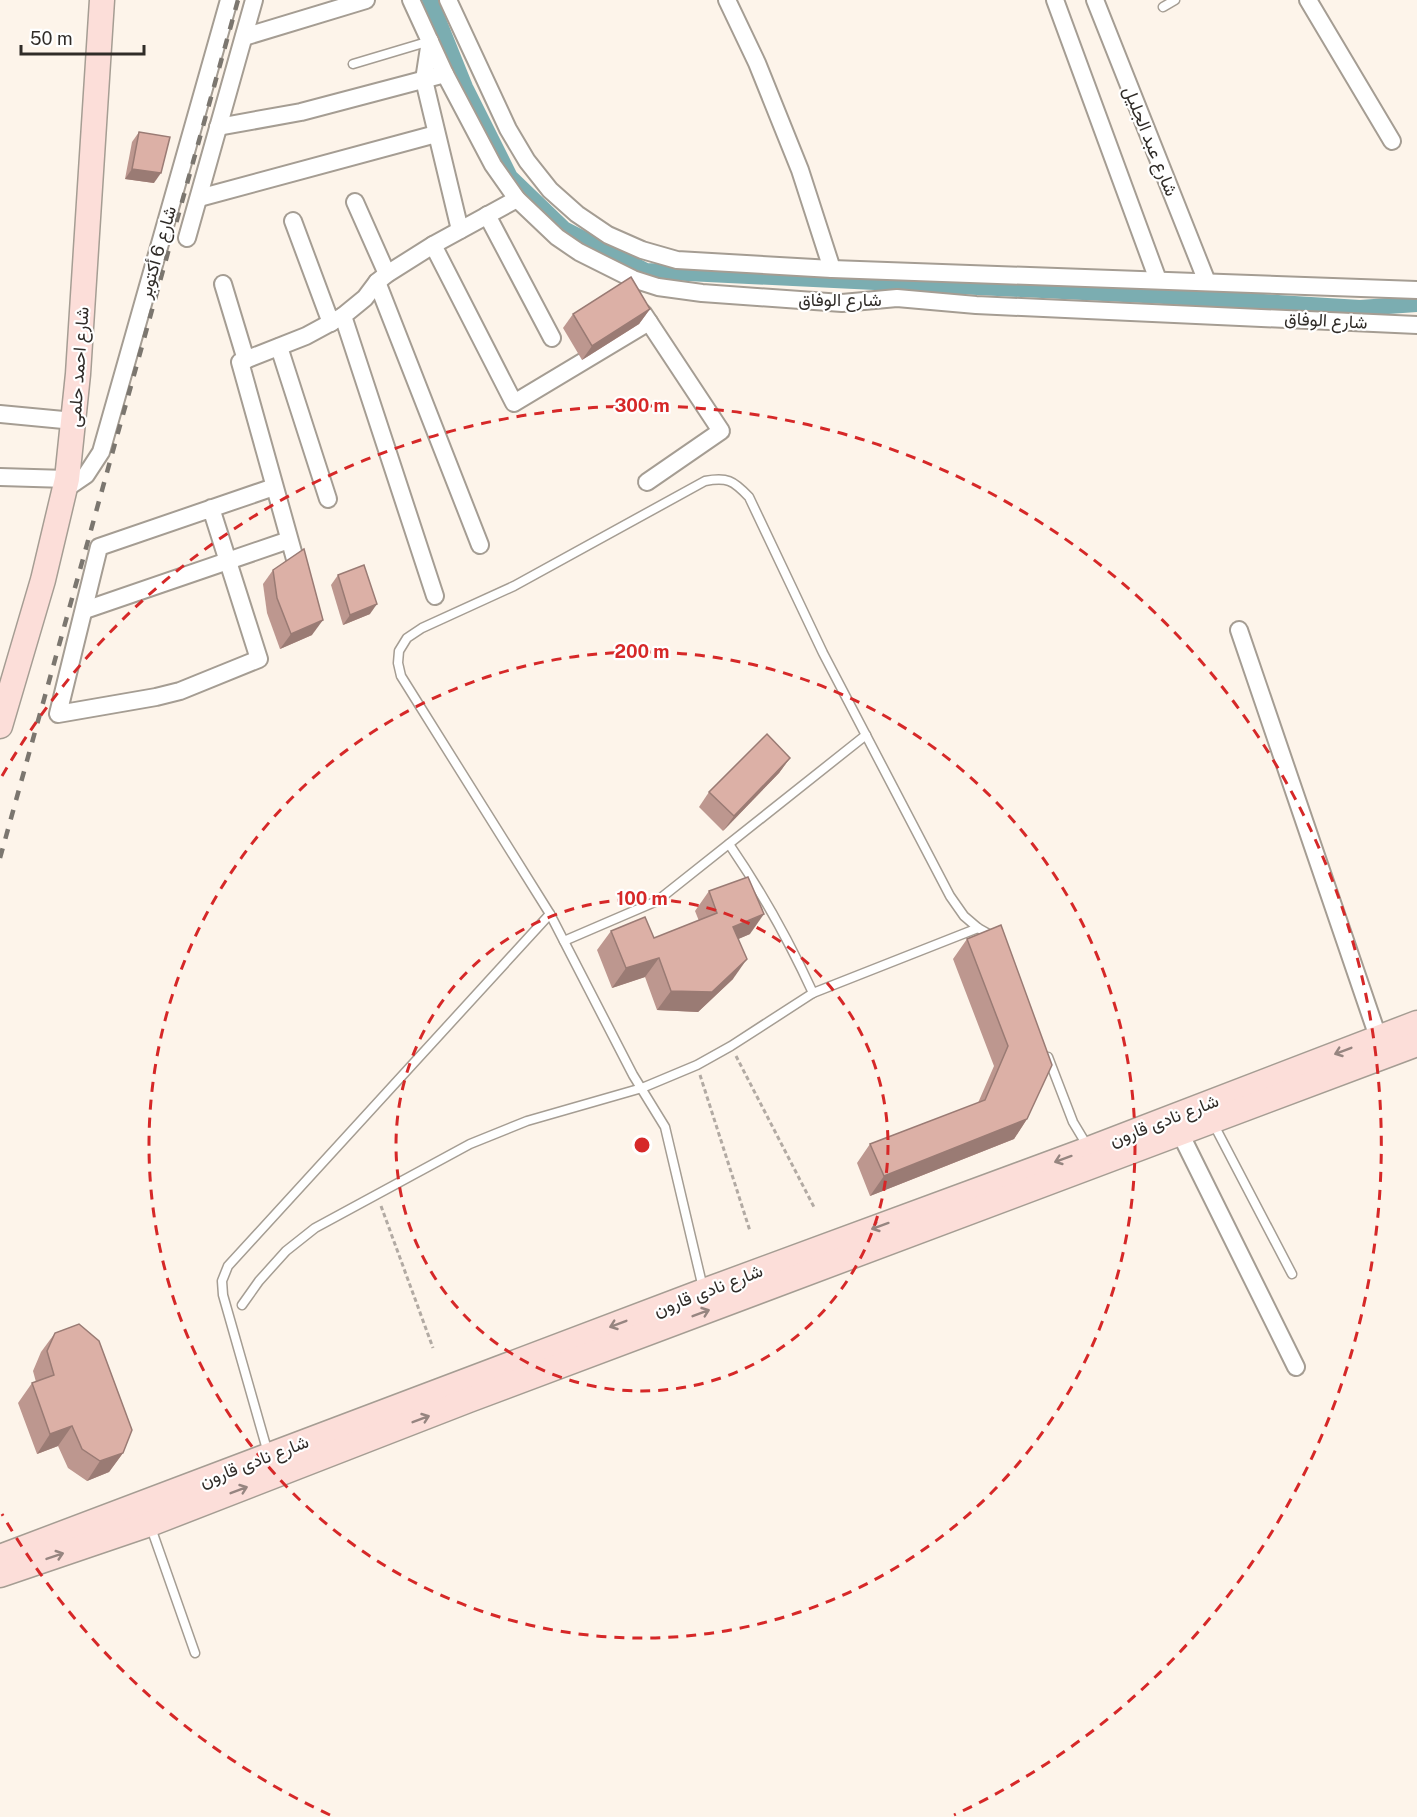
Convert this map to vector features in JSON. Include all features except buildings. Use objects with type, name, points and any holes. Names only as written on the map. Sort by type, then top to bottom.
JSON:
[{"type":"main road","name":"شارع احمد حلمى","points":[[0,726],[43,580],[66,485],[74,421],[102,0]]},
{"type":"main road","name":"شارع نادى قارون","points":[[0,1557],[269,1455],[466,1392],[1092,1157],[1378,1037],[1417,1023]]},
{"type":"main road","name":"شارع نادى قارون","points":[[0,1575],[150,1524],[704,1291],[1092,1157],[1180,1133],[1417,1044]]},
{"type":"street","name":"شارع 6 أكتوبر","points":[[66,485],[87,475],[100,452],[229,0]]},
{"type":"street","name":"شارع 6 أكتوبر","points":[[188,238],[254,0]]},
{"type":"street","points":[[244,37],[366,0]]},
{"type":"street","name":"شارع الوفاق","points":[[411,0],[445,74],[494,165],[517,199],[557,237],[579,252],[633,279],[658,287],[702,293],[842,303],[897,298],[976,305],[1417,325]]},
{"type":"street","name":"شارع الوفاق","points":[[448,0],[508,129],[527,161],[550,190],[577,214],[608,235],[642,250],[677,260],[832,269],[1417,290]]},
{"type":"street","points":[[727,0],[757,63],[800,170],[832,269]]},
{"type":"street","points":[[1055,0],[1158,280]]},
{"type":"street","name":"شارع عبد الجليل","points":[[1095,0],[1207,282]]},
{"type":"street","points":[[1308,0],[1392,141]]},
{"type":"street","points":[[430,41],[424,80],[460,230]]},
{"type":"street","points":[[218,127],[301,112],[445,74]]},
{"type":"street","points":[[199,198],[436,134]]},
{"type":"street","points":[[305,593],[240,362],[279,347],[337,319],[365,298],[382,278],[433,245],[517,199]]},
{"type":"street","points":[[355,202],[480,545]]},
{"type":"street","points":[[487,215],[552,338]]},
{"type":"street","points":[[292,221],[337,319],[435,596]]},
{"type":"street","points":[[433,245],[514,403],[649,322]]},
{"type":"street","points":[[614,270],[721,431],[647,482]]},
{"type":"street","points":[[223,284],[246,360]]},
{"type":"street","points":[[279,347],[328,499]]},
{"type":"street","points":[[0,414],[74,421]]},
{"type":"street","points":[[0,477],[66,485]]},
{"type":"street","points":[[211,508],[259,658],[180,691],[58,714],[99,547],[211,508],[274,487]]},
{"type":"street","points":[[85,610],[289,540]]},
{"type":"street","points":[[1239,630],[1378,1037]]},
{"type":"street","points":[[1180,1133],[1296,1367]]},
{"type":"lane","points":[[1163,7],[1175,0]]},
{"type":"lane","points":[[353,64],[430,41]]},
{"type":"lane","points":[[704,1291],[665,1127],[550,914],[401,676],[398,663],[399,651],[407,638],[422,628],[514,586],[705,481],[723,478],[737,485],[749,497],[794,594],[950,896],[964,916],[1000,943]]},
{"type":"lane","points":[[564,941],[657,901],[866,735]]},
{"type":"lane","points":[[729,844],[758,886],[794,951],[813,993]]},
{"type":"lane","points":[[269,1455],[223,1295],[222,1281],[228,1266],[550,914]]},
{"type":"lane","points":[[242,1305],[259,1281],[286,1251],[315,1228],[470,1144],[527,1121],[642,1088],[697,1065],[813,993],[978,928]]},
{"type":"lane","points":[[1044,1046],[1074,1122],[1092,1157]]},
{"type":"lane","points":[[1213,1121],[1292,1274]]},
{"type":"lane","points":[[150,1524],[195,1653]]},
{"type":"path","points":[[731,1046],[815,1209]]},
{"type":"path","points":[[697,1065],[750,1231]]},
{"type":"path","points":[[377,1194],[433,1348]]},
{"type":"waterway","points":[[430,0],[465,87],[510,177],[564,229],[646,271],[1164,296],[1360,308],[1417,304]]},
{"type":"railway","points":[[0,858],[238,0]]}]
